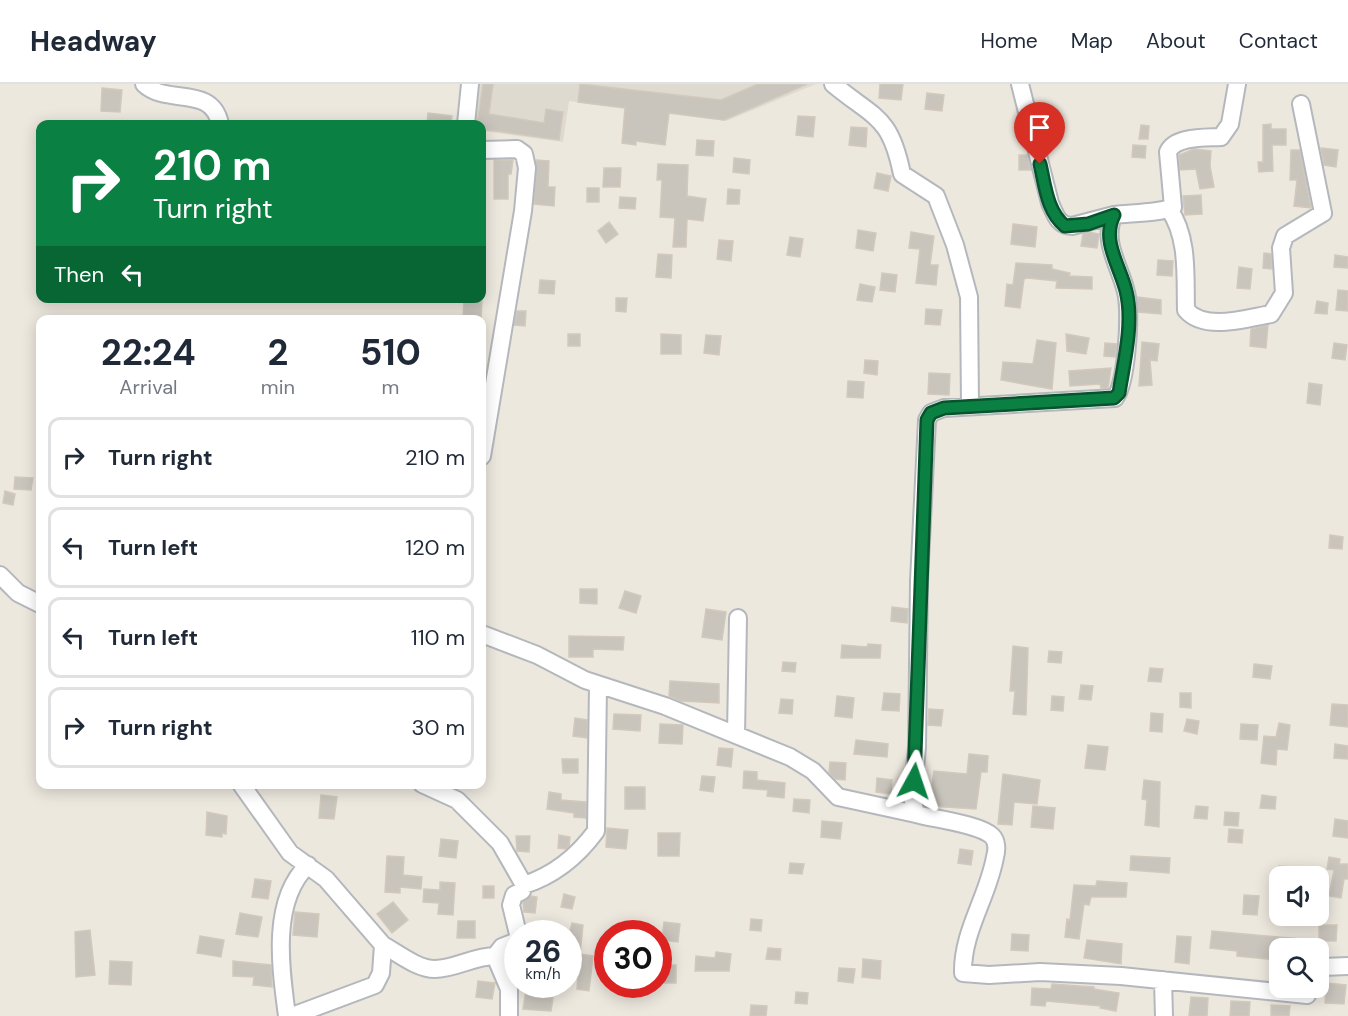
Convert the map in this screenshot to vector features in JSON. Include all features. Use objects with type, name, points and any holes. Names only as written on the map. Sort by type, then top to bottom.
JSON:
[{"type":"street","points":[[144,84],[150,90],[204,98],[218,111],[219,120]]},
{"type":"street","points":[[466,120],[470,84]]},
{"type":"street","points":[[833,84],[874,114],[891,134],[902,174],[936,196],[955,245],[969,297],[970,406]]},
{"type":"street","points":[[1020,84],[1050,203],[1057,220],[1065,226],[1114,215],[1173,207],[1168,152],[1170,147],[1177,142],[1221,137],[1230,124],[1237,84]]},
{"type":"street","points":[[1169,209],[1179,223],[1183,240],[1186,310],[1190,315],[1201,319],[1226,322],[1271,314],[1284,293],[1281,248],[1285,236],[1323,213],[1301,104]]},
{"type":"street","points":[[486,150],[518,149],[525,154],[527,168],[523,211],[486,432]]},
{"type":"street","points":[[916,814],[912,797],[917,748],[919,581],[927,420],[931,413],[944,408],[1114,398],[1119,393],[1128,311],[1126,291],[1110,239],[1109,225],[1114,215]]},
{"type":"street","points":[[0,575],[18,593],[36,602]]},
{"type":"street","points":[[736,735],[738,618]]},
{"type":"street","points":[[486,636],[537,655],[598,685],[665,706],[790,756],[813,771],[838,797],[979,829],[991,835],[996,843],[995,858],[974,917],[963,961],[963,973],[989,975],[1040,972],[1163,980],[1269,991]]},
{"type":"street","points":[[524,885],[556,871],[586,844],[596,831],[598,685]]},
{"type":"street","points":[[245,789],[290,853],[326,879],[367,930],[383,945],[423,967],[436,969],[495,956],[504,946]]},
{"type":"street","points":[[433,789],[457,800],[500,843],[524,885],[522,891],[514,894],[511,905],[514,920]]},
{"type":"street","points":[[287,1016],[282,982],[283,915],[297,875],[308,865]]},
{"type":"street","points":[[292,1016],[375,985],[381,973],[383,945]]},
{"type":"street","points":[[495,956],[509,989],[509,1016]]},
{"type":"street","points":[[1329,967],[1348,966]]},
{"type":"street","points":[[1163,980],[1164,1016]]},
{"type":"shaded area","points":[[480,84],[816,84],[726,121],[569,101],[563,142],[486,132],[486,120],[476,120]]},
{"type":"building","points":[[483,84],[493,84],[489,114],[544,123],[546,109],[563,112],[559,140],[486,130],[486,120],[478,120]]},
{"type":"building","points":[[580,84],[721,100],[758,84],[807,84],[724,120],[669,113],[665,145],[636,141],[636,145],[622,143],[625,108],[578,102]]},
{"type":"building","points":[[880,84],[903,84],[901,100],[879,98]]},
{"type":"building","points":[[102,88],[122,90],[120,112],[101,111]]},
{"type":"building","points":[[927,93],[944,95],[942,111],[925,109]]},
{"type":"building","points":[[428,113],[452,116],[452,120],[427,120]]},
{"type":"building","points":[[798,116],[815,117],[813,137],[796,135]]},
{"type":"building","points":[[1271,124],[1271,129],[1286,129],[1286,145],[1272,145],[1273,171],[1259,172],[1258,162],[1263,162],[1263,125]]},
{"type":"building","points":[[1141,125],[1149,126],[1148,139],[1139,139]]},
{"type":"building","points":[[851,127],[867,128],[866,147],[849,145]]},
{"type":"building","points":[[697,140],[714,141],[713,156],[696,155]]},
{"type":"building","points":[[1133,145],[1146,146],[1145,158],[1132,157]]},
{"type":"building","points":[[1321,148],[1338,150],[1336,167],[1324,165]]},
{"type":"building","points":[[1194,149],[1211,151],[1210,166],[1214,187],[1200,189],[1196,169],[1180,170],[1179,155]]},
{"type":"building","points":[[1291,150],[1300,150],[1311,208],[1294,206],[1297,180],[1290,180]]},
{"type":"building","points":[[1019,155],[1027,155],[1031,170],[1019,170]]},
{"type":"building","points":[[734,158],[750,160],[749,174],[733,172]]},
{"type":"building","points":[[494,160],[513,160],[511,174],[508,174],[508,199],[494,199]]},
{"type":"building","points":[[536,160],[549,161],[548,187],[555,187],[554,206],[534,204]]},
{"type":"building","points":[[658,164],[688,165],[687,196],[706,199],[703,221],[687,219],[686,247],[673,247],[675,218],[660,217],[662,180],[657,180]]},
{"type":"building","points":[[604,168],[621,168],[620,187],[603,187]]},
{"type":"building","points":[[877,173],[891,176],[888,191],[874,188]]},
{"type":"building","points":[[587,188],[599,188],[599,202],[587,202]]},
{"type":"building","points":[[728,189],[740,190],[739,204],[727,204]]},
{"type":"building","points":[[1201,195],[1202,214],[1185,215],[1183,196]]},
{"type":"building","points":[[620,197],[636,198],[635,209],[619,208]]},
{"type":"building","points":[[609,222],[618,234],[606,243],[598,231]]},
{"type":"building","points":[[1013,224],[1037,227],[1035,247],[1011,244]]},
{"type":"building","points":[[858,230],[876,233],[873,251],[856,248]]},
{"type":"building","points":[[911,232],[934,236],[930,265],[938,265],[936,285],[916,283],[920,249],[909,248]]},
{"type":"building","points":[[1089,232],[1099,234],[1097,248],[1081,246],[1083,234]]},
{"type":"building","points":[[790,237],[803,239],[800,257],[787,255]]},
{"type":"building","points":[[719,240],[733,241],[731,261],[717,259]]},
{"type":"building","points":[[1264,253],[1271,254],[1272,269],[1263,268]]},
{"type":"building","points":[[658,254],[672,255],[671,278],[656,277]]},
{"type":"building","points":[[1335,255],[1348,257],[1348,268],[1334,267]]},
{"type":"building","points":[[1158,260],[1173,261],[1172,276],[1157,275]]},
{"type":"building","points":[[1016,263],[1052,265],[1052,269],[1070,273],[1069,276],[1092,277],[1092,289],[1056,288],[1057,281],[1027,278],[1024,279],[1020,308],[1005,306],[1007,284],[1013,285]]},
{"type":"building","points":[[1239,267],[1252,269],[1250,289],[1237,288]]},
{"type":"building","points":[[882,273],[897,275],[895,292],[880,290]]},
{"type":"building","points":[[540,280],[555,281],[554,294],[539,293]]},
{"type":"building","points":[[860,284],[875,287],[872,302],[857,300]]},
{"type":"building","points":[[1338,290],[1348,291],[1348,311],[1336,310]]},
{"type":"building","points":[[1137,297],[1161,300],[1161,314],[1138,312]]},
{"type":"building","points":[[616,298],[627,298],[626,312],[616,311]]},
{"type":"building","points":[[1317,301],[1328,303],[1327,314],[1315,313]]},
{"type":"building","points":[[464,303],[482,303],[481,315],[463,315]]},
{"type":"building","points":[[926,309],[942,310],[940,325],[925,324]]},
{"type":"building","points":[[517,311],[526,311],[525,326],[514,325]]},
{"type":"building","points":[[1268,325],[1266,348],[1250,346],[1251,329]]},
{"type":"building","points":[[568,334],[580,334],[580,346],[568,346]]},
{"type":"building","points":[[661,334],[681,335],[681,354],[661,354]]},
{"type":"building","points":[[1066,334],[1089,338],[1086,354],[1067,351]]},
{"type":"building","points":[[706,335],[721,336],[719,355],[704,353]]},
{"type":"building","points":[[1037,340],[1056,343],[1052,389],[1001,380],[1003,362],[1033,364]]},
{"type":"building","points":[[1142,342],[1159,344],[1157,361],[1150,360],[1152,385],[1139,386]]},
{"type":"building","points":[[1105,343],[1117,344],[1115,357],[1104,356]]},
{"type":"building","points":[[1334,343],[1347,345],[1345,360],[1332,358]]},
{"type":"building","points":[[865,360],[878,361],[877,375],[864,373]]},
{"type":"building","points":[[1111,368],[1108,388],[1101,388],[1100,384],[1070,386],[1069,371]]},
{"type":"building","points":[[929,373],[950,374],[949,395],[928,394]]},
{"type":"building","points":[[848,381],[864,382],[863,398],[847,397]]},
{"type":"building","points":[[1309,383],[1322,385],[1320,405],[1307,403]]},
{"type":"building","points":[[15,477],[33,478],[31,490],[14,489]]},
{"type":"building","points":[[5,491],[15,494],[13,505],[3,503]]},
{"type":"building","points":[[1330,535],[1343,537],[1342,549],[1329,548]]},
{"type":"building","points":[[580,589],[597,589],[597,604],[580,603]]},
{"type":"building","points":[[625,591],[641,596],[636,613],[619,608]]},
{"type":"building","points":[[892,607],[908,609],[907,623],[891,621]]},
{"type":"building","points":[[706,609],[726,612],[722,640],[702,637]]},
{"type":"building","points":[[569,636],[624,637],[623,650],[593,649],[593,657],[569,657]]},
{"type":"building","points":[[868,644],[881,645],[880,658],[841,658],[842,645],[867,647]]},
{"type":"building","points":[[1013,646],[1028,648],[1026,715],[1013,714],[1015,691],[1010,691]]},
{"type":"building","points":[[1049,651],[1062,652],[1061,663],[1048,662]]},
{"type":"building","points":[[783,662],[796,663],[795,672],[782,671]]},
{"type":"building","points":[[1254,664],[1272,666],[1270,679],[1253,677]]},
{"type":"building","points":[[1150,668],[1163,669],[1161,682],[1148,681]]},
{"type":"building","points":[[670,681],[719,684],[719,703],[681,701],[669,696]]},
{"type":"building","points":[[1081,685],[1093,686],[1091,700],[1079,699]]},
{"type":"building","points":[[884,693],[900,694],[899,711],[882,710]]},
{"type":"building","points":[[1180,693],[1191,693],[1191,708],[1180,707]]},
{"type":"building","points":[[837,696],[854,698],[852,718],[835,716]]},
{"type":"building","points":[[1052,696],[1064,697],[1063,711],[1051,710]]},
{"type":"building","points":[[781,699],[793,700],[792,714],[779,713]]},
{"type":"building","points":[[1332,704],[1348,705],[1348,727],[1330,725]]},
{"type":"building","points":[[929,709],[943,710],[941,726],[928,725]]},
{"type":"building","points":[[1151,713],[1163,714],[1162,732],[1150,731]]},
{"type":"building","points":[[614,714],[641,715],[640,731],[613,729]]},
{"type":"building","points":[[575,718],[587,720],[587,738],[573,736]]},
{"type":"building","points":[[1187,719],[1199,721],[1197,734],[1184,731]]},
{"type":"building","points":[[1279,723],[1290,725],[1287,750],[1277,749],[1276,765],[1261,763],[1264,736],[1276,737]]},
{"type":"building","points":[[660,724],[683,725],[682,744],[659,743]]},
{"type":"building","points":[[1241,724],[1258,725],[1257,740],[1240,739]]},
{"type":"building","points":[[856,740],[888,744],[887,757],[854,754]]},
{"type":"building","points":[[1335,744],[1348,746],[1348,759],[1334,758]]},
{"type":"building","points":[[1088,745],[1108,747],[1105,770],[1085,768]]},
{"type":"building","points":[[719,748],[733,749],[731,767],[717,765]]},
{"type":"building","points":[[969,754],[988,756],[987,772],[981,772],[976,809],[929,806],[934,771],[967,774]]},
{"type":"building","points":[[562,759],[578,759],[578,773],[563,773]]},
{"type":"building","points":[[830,762],[846,763],[845,780],[835,779],[829,772]]},
{"type":"building","points":[[744,771],[757,772],[757,780],[785,783],[784,798],[767,796],[768,790],[743,788]]},
{"type":"building","points":[[1003,774],[1040,780],[1037,804],[1014,802],[1012,825],[998,824]]},
{"type":"building","points":[[702,776],[715,777],[713,792],[700,790]]},
{"type":"building","points":[[877,778],[892,780],[891,794],[876,792]]},
{"type":"building","points":[[1144,780],[1160,782],[1159,827],[1145,825],[1147,800],[1142,799]]},
{"type":"building","points":[[625,787],[645,787],[645,809],[625,809]]},
{"type":"building","points":[[549,792],[561,794],[561,800],[586,802],[586,818],[574,817],[574,813],[547,809]]},
{"type":"building","points":[[321,795],[337,797],[334,819],[319,818]]},
{"type":"building","points":[[1262,795],[1276,797],[1275,809],[1260,808]]},
{"type":"building","points":[[794,799],[810,800],[809,813],[793,811]]},
{"type":"building","points":[[1033,806],[1055,808],[1053,829],[1031,827]]},
{"type":"building","points":[[1196,806],[1208,807],[1207,819],[1194,818]]},
{"type":"building","points":[[207,812],[227,816],[226,834],[222,833],[222,837],[206,835]]},
{"type":"building","points":[[1225,812],[1239,813],[1238,826],[1224,825]]},
{"type":"building","points":[[1335,819],[1348,821],[1348,838],[1333,836]]},
{"type":"building","points":[[822,821],[842,823],[840,839],[821,837]]},
{"type":"building","points":[[607,828],[628,830],[626,849],[606,847]]},
{"type":"building","points":[[1229,829],[1243,830],[1242,843],[1228,842]]},
{"type":"building","points":[[658,833],[680,833],[679,856],[658,856]]},
{"type":"building","points":[[559,835],[570,837],[569,846],[566,849],[558,848]]},
{"type":"building","points":[[516,836],[530,836],[529,852],[517,851]]},
{"type":"building","points":[[441,839],[458,841],[456,858],[439,856]]},
{"type":"building","points":[[960,849],[973,851],[971,865],[958,863]]},
{"type":"building","points":[[387,856],[404,857],[403,875],[422,877],[421,889],[400,887],[400,893],[385,892]]},
{"type":"building","points":[[1131,856],[1170,858],[1169,873],[1130,870]]},
{"type":"building","points":[[1329,857],[1340,859],[1339,864],[1348,864],[1348,879],[1344,879],[1341,898],[1329,896],[1334,870],[1329,869]]},
{"type":"building","points":[[790,863],[804,864],[802,874],[789,873]]},
{"type":"building","points":[[255,879],[271,881],[268,899],[252,897]]},
{"type":"building","points":[[1097,881],[1127,883],[1126,897],[1091,897],[1089,905],[1084,904],[1079,939],[1065,937],[1067,919],[1070,920],[1074,885],[1096,886]]},
{"type":"building","points":[[440,882],[455,883],[453,915],[438,914],[439,903],[423,902],[424,889],[440,890]]},
{"type":"building","points":[[483,886],[494,886],[494,898],[483,898]]},
{"type":"building","points":[[564,894],[575,897],[572,909],[561,907]]},
{"type":"building","points":[[1244,895],[1259,896],[1257,915],[1243,914]]},
{"type":"building","points":[[531,896],[537,897],[535,913],[524,912],[523,902]]},
{"type":"building","points":[[393,902],[408,920],[392,933],[377,914]]},
{"type":"building","points":[[295,912],[319,914],[317,937],[293,935]]},
{"type":"building","points":[[240,913],[262,917],[258,937],[236,934]]},
{"type":"building","points":[[751,919],[762,920],[761,931],[750,930]]},
{"type":"building","points":[[458,921],[475,921],[475,938],[457,938]]},
{"type":"building","points":[[672,923],[680,924],[678,942],[672,941]]},
{"type":"building","points":[[1337,925],[1336,941],[1319,938],[1319,926]]},
{"type":"building","points":[[90,930],[95,975],[76,977],[75,932]]},
{"type":"building","points":[[1212,931],[1289,938],[1269,938],[1269,959],[1237,956],[1237,951],[1210,948]]},
{"type":"building","points":[[1012,934],[1029,935],[1028,951],[1011,950]]},
{"type":"building","points":[[200,936],[224,940],[221,957],[197,953]]},
{"type":"building","points":[[1177,936],[1191,937],[1189,964],[1175,962]]},
{"type":"building","points":[[1087,940],[1122,944],[1121,964],[1084,958]]},
{"type":"building","points":[[768,948],[781,949],[780,960],[766,959]]},
{"type":"building","points":[[716,952],[731,954],[729,971],[695,971],[696,956],[715,958]]},
{"type":"building","points":[[582,954],[593,956],[589,991],[582,990]]},
{"type":"building","points":[[863,959],[881,961],[880,979],[862,977]]},
{"type":"building","points":[[110,961],[132,962],[131,985],[109,984]]},
{"type":"building","points":[[233,961],[271,965],[272,987],[253,985],[254,977],[233,976]]},
{"type":"building","points":[[672,965],[676,965],[676,983],[672,983]]},
{"type":"building","points":[[839,968],[855,969],[853,983],[838,981]]},
{"type":"building","points":[[478,981],[495,983],[492,999],[476,997]]},
{"type":"building","points":[[1329,983],[1346,985],[1344,1004],[1325,1003],[1325,998],[1329,998]]},
{"type":"building","points":[[1052,984],[1094,987],[1094,989],[1119,993],[1116,1011],[1100,1008],[1101,1006],[1046,1001],[1045,1006],[1031,1005],[1032,988],[1051,989]]},
{"type":"building","points":[[796,992],[808,993],[807,1004],[795,1003]]},
{"type":"building","points":[[1191,997],[1208,998],[1207,1016],[1189,1016]]},
{"type":"building","points":[[525,998],[553,998],[551,1011],[523,1009]]},
{"type":"building","points":[[1231,1001],[1250,1002],[1249,1016],[1230,1016]]},
{"type":"building","points":[[751,1005],[767,1006],[766,1016],[750,1016]]},
{"type":"building","points":[[1271,1005],[1290,1006],[1289,1016],[1271,1016]]},
{"type":"route","points":[[914,781],[917,748],[919,581],[925,498],[927,420],[931,413],[944,408],[998,403],[1064,402],[1114,398],[1119,393],[1124,364],[1128,311],[1126,291],[1118,272],[1110,239],[1109,225],[1114,215],[1106,220],[1065,226],[1057,220],[1050,203],[1040,164]]}]
